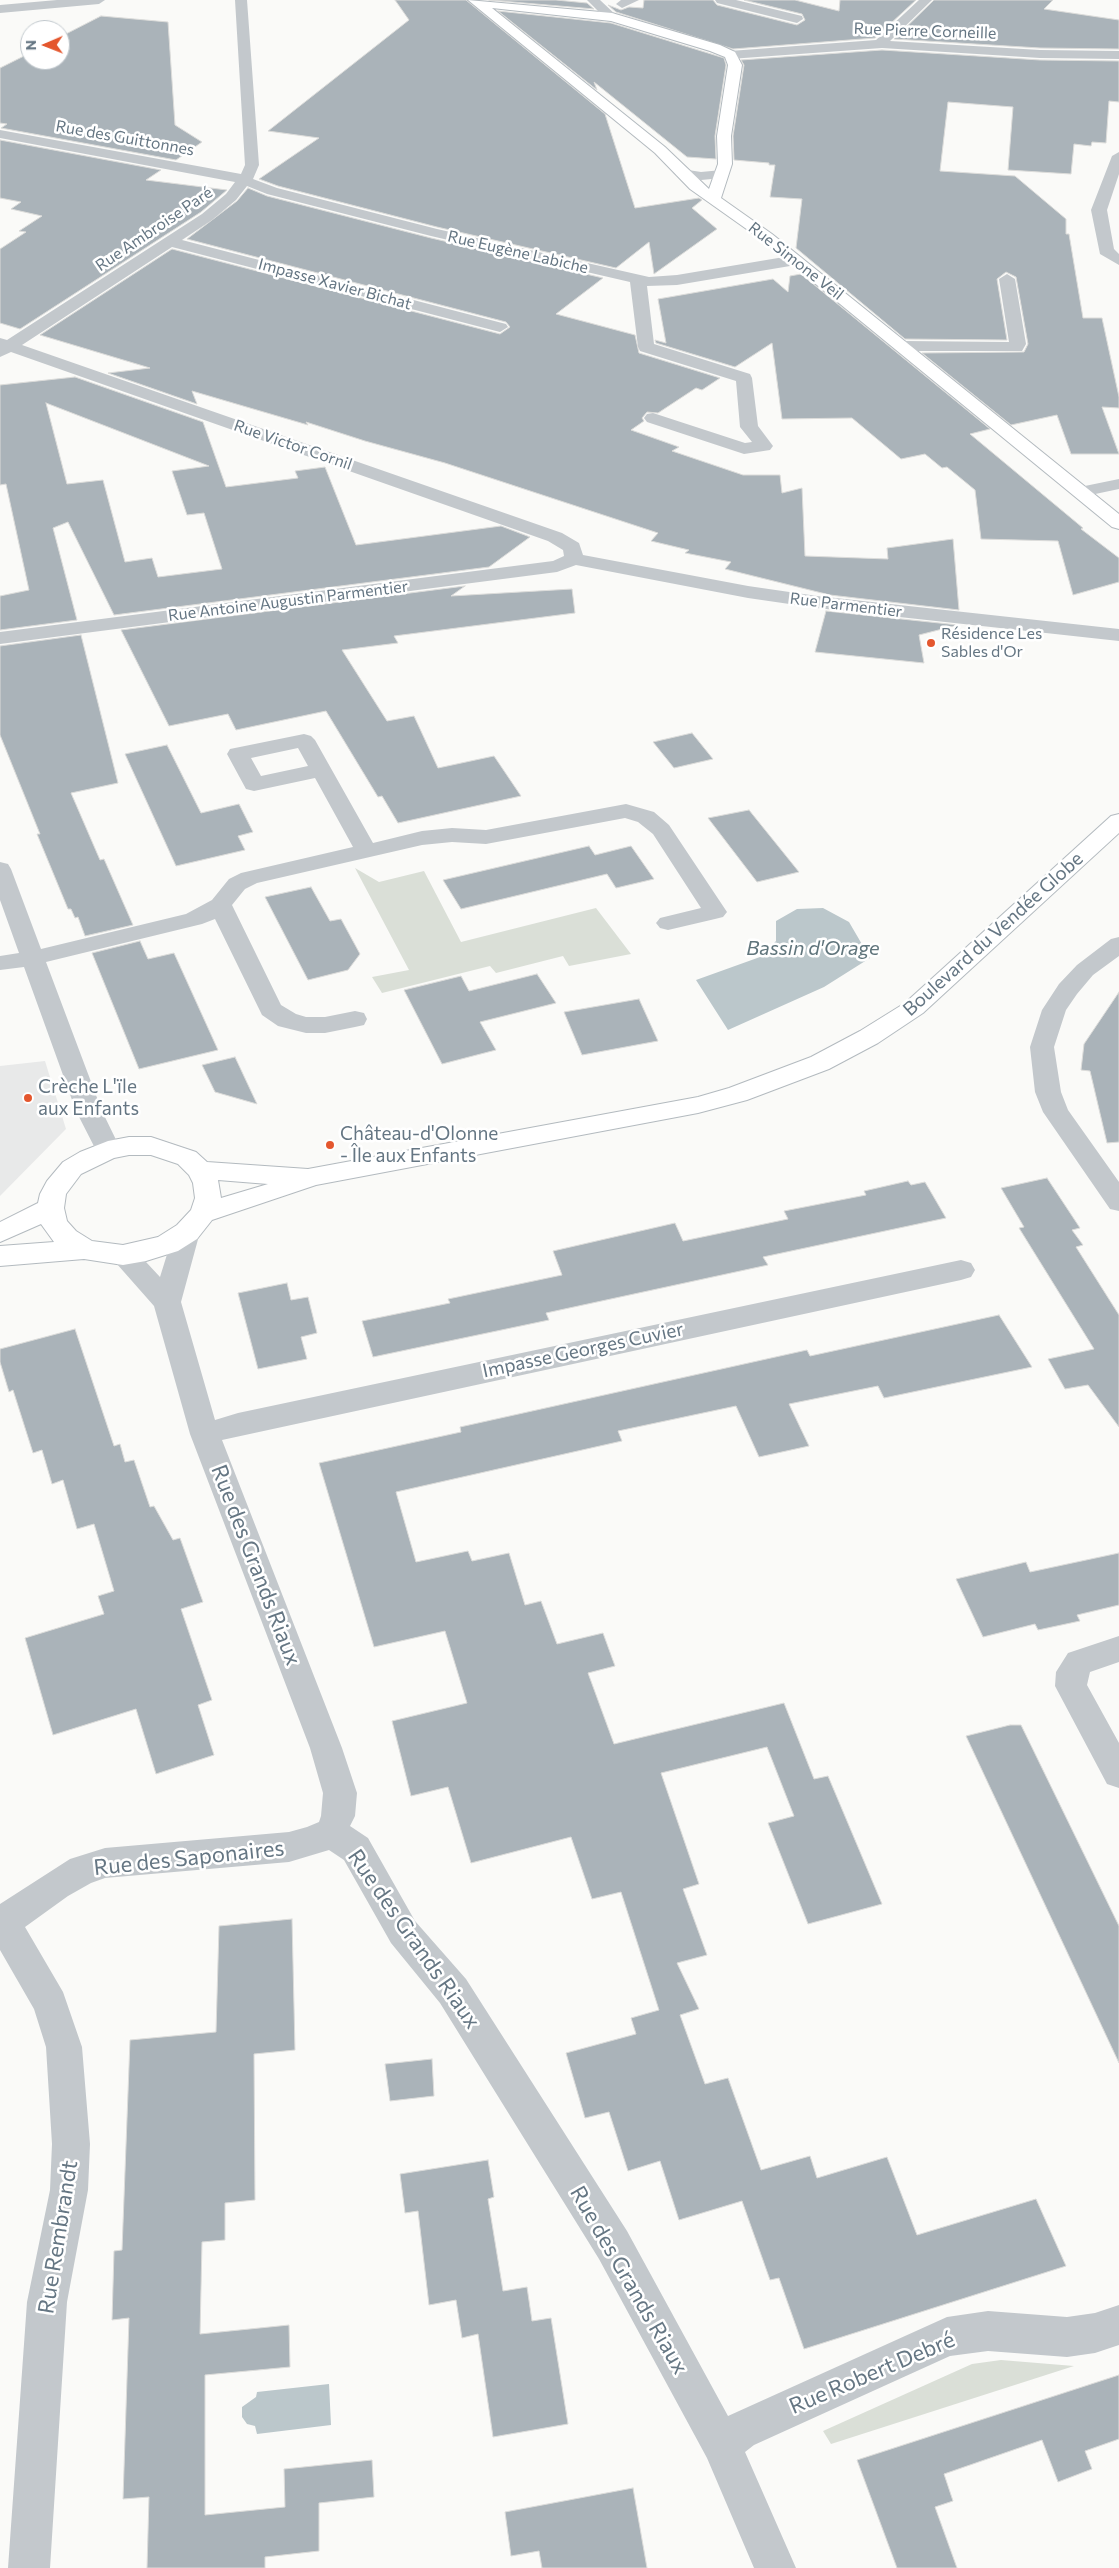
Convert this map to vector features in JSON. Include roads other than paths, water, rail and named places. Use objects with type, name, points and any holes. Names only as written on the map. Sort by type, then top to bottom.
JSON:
[{"type":"main road","points":[[476,2],[612,17],[715,48],[730,55],[735,65],[724,136],[725,164],[714,198]]},
{"type":"main road","name":"Rue Simone Veil","points":[[476,2],[646,138],[695,186],[714,198],[796,260],[1119,523]]},
{"type":"main road","name":"Boulevard du Vendée Globe","points":[[195,1223],[312,1177],[656,1115],[738,1094],[820,1063],[869,1037],[914,1008],[1119,821]]},
{"type":"main road","points":[[129,1146],[151,1146],[170,1150],[187,1158],[200,1170],[206,1183],[208,1198],[195,1223],[168,1244],[146,1252],[123,1255],[102,1253],[84,1248],[66,1238],[54,1224],[50,1208],[53,1194],[60,1181],[72,1168],[108,1150],[129,1146]]},
{"type":"main road","name":"Boulevard du Vendée Globe","points":[[200,1170],[312,1177]]},
{"type":"main road","points":[[0,1232],[50,1208]]},
{"type":"main road","points":[[0,1256],[84,1248]]},
{"type":"street","points":[[0,9],[99,0]]},
{"type":"street","name":"Rue Ambroise Paré","points":[[3,347],[171,242],[232,197],[250,172],[252,165],[241,0]]},
{"type":"street","points":[[721,0],[797,19]]},
{"type":"street","points":[[882,44],[883,40],[926,0]]},
{"type":"street","points":[[571,11],[593,1],[612,17]]},
{"type":"street","name":"Rue Pierre Corneille","points":[[730,55],[882,44],[1040,54],[1119,55]]},
{"type":"street","name":"Rue des Guittonnes","points":[[0,134],[213,172],[244,180]]},
{"type":"street","points":[[1119,156],[1099,210],[1106,249],[1108,254],[1119,260]]},
{"type":"street","points":[[682,173],[701,176],[722,174]]},
{"type":"street","name":"Rue Eugène Labiche","points":[[244,180],[272,191],[436,233],[650,282],[677,280],[796,260]]},
{"type":"street","name":"Impasse Xavier Bichat","points":[[171,242],[500,327]]},
{"type":"street","points":[[903,346],[1016,347],[1018,344],[1007,279]]},
{"type":"street","points":[[638,280],[646,346],[744,378],[749,427],[764,446],[744,449],[653,418]]},
{"type":"street","name":"Rue Victor Cornil","points":[[3,347],[555,537],[572,547],[574,559]]},
{"type":"street","points":[[1081,492],[1119,484]]},
{"type":"street","name":"Rue Parmentier","points":[[574,559],[748,592],[1119,635]]},
{"type":"street","name":"Rue Antoine Augustin Parmentier","points":[[0,638],[548,567],[574,559]]},
{"type":"street","points":[[321,770],[366,851]]},
{"type":"street","points":[[0,963],[33,958],[209,913],[220,905],[230,890],[249,878],[422,838],[452,835],[486,837],[626,811],[646,817],[661,830],[715,912],[668,923]]},
{"type":"street","points":[[0,869],[90,1111],[108,1150]]},
{"type":"street","points":[[220,905],[272,1010],[286,1020],[306,1025],[325,1025],[355,1019]]},
{"type":"street","points":[[1119,944],[1085,970],[1068,989],[1054,1010],[1042,1047],[1048,1092],[1056,1112],[1119,1202]]},
{"type":"street","points":[[167,1302],[195,1223]]},
{"type":"street","name":"Rue des Grands Riaux","points":[[123,1255],[167,1302],[205,1434],[326,1748],[340,1793],[338,1816],[331,1832],[356,1849],[403,1932],[453,1991],[613,2245],[721,2444],[775,2568]]},
{"type":"street","name":"Impasse Georges Cuvier","points":[[205,1434],[238,1424],[961,1270]]},
{"type":"street","points":[[1119,1649],[1079,1662],[1072,1672],[1071,1686],[1119,1774]]},
{"type":"street","name":"Rue des Saponaires","points":[[0,1923],[56,1885],[82,1870],[105,1863],[156,1857],[289,1848],[313,1841],[331,1832]]},
{"type":"street","name":"Rue Rembrandt","points":[[0,1923],[21,1950],[50,2004],[64,2047],[71,2135],[69,2190],[47,2302],[29,2568]]},
{"type":"street","name":"Rue Robert Debré","points":[[721,2444],[740,2431],[947,2337],[988,2331],[1067,2337],[1095,2333],[1119,2324]]},
{"type":"water","name":"Bassin d'Orage","points":[[823,908],[849,922],[870,958],[824,987],[728,1030],[696,980],[760,957],[776,941],[776,921],[797,909]]},
{"type":"water","points":[[329,2384],[331,2425],[257,2434],[255,2426],[247,2424],[242,2417],[242,2407],[256,2397],[257,2392]]},
{"type":"place","name":"Résidence Les Sables d'Or","points":[[931,643]]},
{"type":"place","name":"Crèche L'ïle aux Enfants","points":[[28,1098]]},
{"type":"place","name":"Château-d'Olonne - Île aux Enfants","points":[[330,1145]]}]
